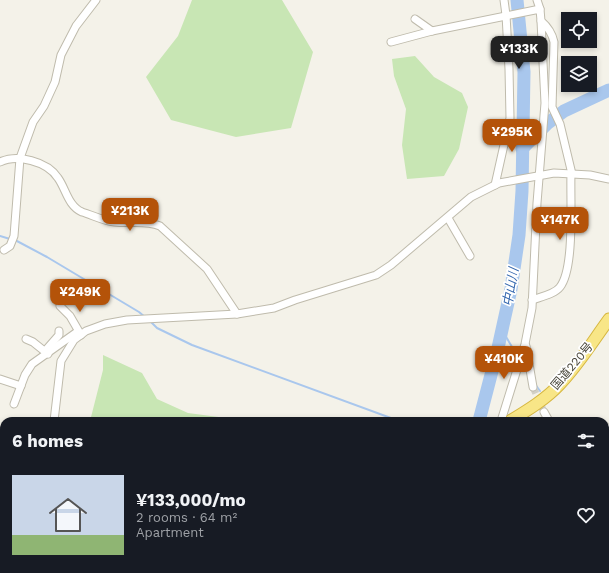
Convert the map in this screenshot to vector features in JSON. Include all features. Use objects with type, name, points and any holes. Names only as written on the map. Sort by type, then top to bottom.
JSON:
[{"type":"highway","name":"国道220号","points":[[517,417],[533,407],[560,384],[609,319]]},
{"type":"street","points":[[4,250],[10,246],[14,236],[20,158],[32,122],[44,106],[55,82],[61,55],[76,26],[96,0]]},
{"type":"street","points":[[495,185],[510,118],[506,15],[504,0]]},
{"type":"street","points":[[502,417],[525,344],[532,300],[538,175],[545,103],[541,21],[537,0]]},
{"type":"street","points":[[391,42],[432,31],[538,9]]},
{"type":"street","points":[[415,19],[432,31]]},
{"type":"street","points":[[532,300],[555,292],[560,288],[564,280],[570,252],[572,174],[560,124],[552,107],[554,42],[552,34],[547,26],[541,21]]},
{"type":"street","points":[[0,162],[6,159],[20,158],[39,164],[52,171],[58,177],[72,204],[80,211],[113,222],[151,223],[160,226],[207,269],[237,314]]},
{"type":"street","points":[[14,404],[24,375],[32,364],[46,352],[80,333],[105,324],[127,320],[237,314],[274,308],[294,300],[376,275],[391,265],[448,218],[470,197],[505,181],[554,173],[590,175],[609,179]]},
{"type":"street","points":[[448,218],[470,256]]},
{"type":"street","points":[[60,306],[70,316],[80,333]]},
{"type":"street","points":[[46,352],[59,335],[59,330]]},
{"type":"street","points":[[54,417],[61,361],[80,333]]},
{"type":"street","points":[[26,339],[33,342],[46,352]]},
{"type":"street","points":[[525,344],[533,387]]},
{"type":"street","points":[[0,379],[21,386]]},
{"type":"street","points":[[544,412],[547,417]]},
{"type":"green space","points":[[192,0],[282,0],[313,52],[291,128],[236,137],[171,120],[146,77],[178,36]]},
{"type":"green space","points":[[415,56],[434,77],[462,93],[468,107],[459,149],[444,176],[407,179],[402,145],[406,109],[394,76],[392,59]]},
{"type":"green space","points":[[103,355],[142,373],[157,399],[188,413],[218,417],[91,417],[103,370]]},
{"type":"waterway","name":"中山川","points":[[480,417],[498,348],[511,289],[519,235],[522,191],[524,72],[517,0]]},
{"type":"waterway","name":"中山川","points":[[522,149],[548,123],[564,111],[609,90]]},
{"type":"waterway","points":[[0,236],[10,239]]},
{"type":"waterway","points":[[15,240],[47,257],[145,317]]},
{"type":"waterway","points":[[150,321],[157,328],[192,345],[388,417]]},
{"type":"waterway","points":[[502,330],[518,357]]},
{"type":"waterway","points":[[522,362],[528,372]]},
{"type":"waterway","points":[[535,384],[540,391]]},
{"type":"tunnel","points":[[533,387],[544,412]]}]
